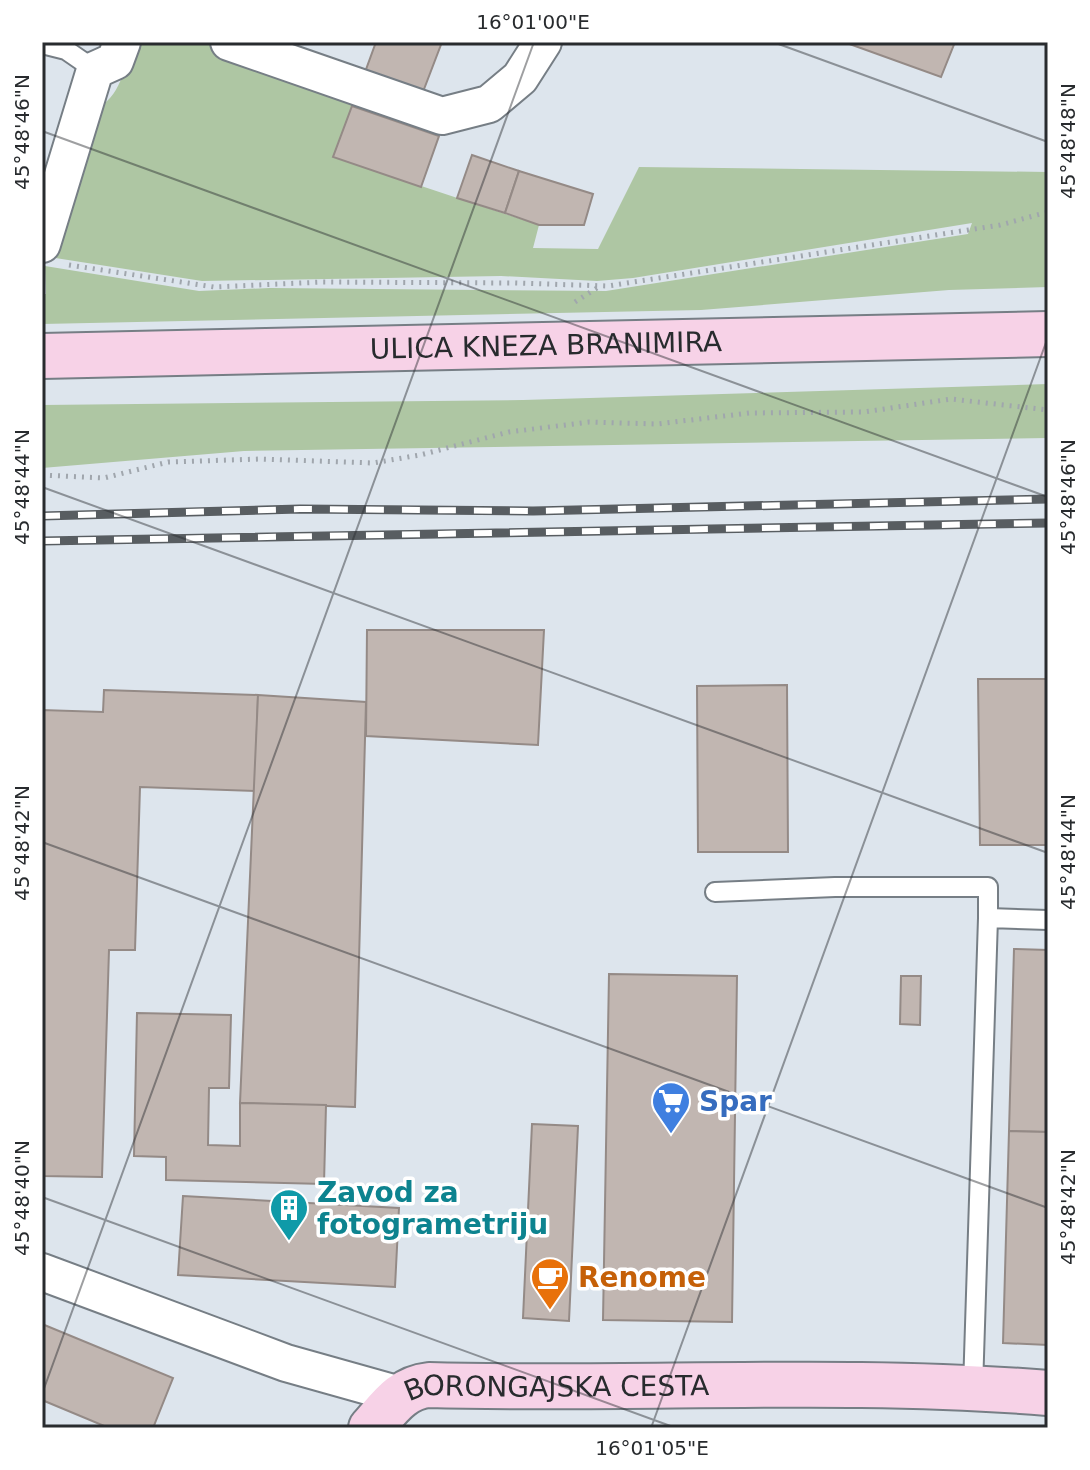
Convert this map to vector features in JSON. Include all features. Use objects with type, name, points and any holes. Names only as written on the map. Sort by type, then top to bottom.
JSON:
[{"type":"main road","name":"ULICA KNEZA BRANIMIRA","points":[[42,356],[1048,334]]},
{"type":"main road","name":"BORONGAJSKA CESTA","points":[[400,1395],[414,1386],[429,1385],[787,1384],[973,1388],[1048,1393]]},
{"type":"main road","points":[[371,1428],[400,1395]]},
{"type":"street","points":[[52,254],[95,70],[115,61],[122,42]]},
{"type":"street","points":[[229,42],[442,116],[489,104],[520,78],[543,42]]},
{"type":"street","name":"BORONGAJSKA CESTA","points":[[42,1272],[286,1363],[400,1395]]},
{"type":"lane","points":[[42,44],[66,50],[95,70]]},
{"type":"lane","points":[[715,892],[882,886],[988,887],[973,1388]]},
{"type":"lane","points":[[988,918],[1048,920]]},
{"type":"path","points":[[52,254],[214,287],[323,282],[608,286],[1000,225],[1048,212]]},
{"type":"path","points":[[42,475],[104,478],[168,462],[260,459],[373,463],[420,455],[509,432],[589,422],[657,424],[749,413],[864,412],[951,399],[1048,410]]},
{"type":"green space","points":[[133,42],[205,42],[349,93],[352,106],[334,157],[539,225],[533,248],[598,249],[639,167],[1048,172],[1048,287],[949,290],[701,310],[42,324],[42,294],[46,294],[45,266],[199,291],[270,288],[606,291],[968,234],[972,223],[633,278],[597,281],[501,276],[202,281],[49,257],[94,110],[116,90]]},
{"type":"green space","points":[[1048,384],[1048,438],[244,451],[42,468],[42,405],[523,400]]},
{"type":"building","points":[[376,42],[442,42],[421,97],[364,75]]},
{"type":"building","points":[[844,42],[955,42],[941,77]]},
{"type":"building","points":[[352,106],[439,136],[421,187],[333,157]]},
{"type":"building","points":[[472,155],[519,171],[505,213],[457,198]]},
{"type":"building","points":[[519,171],[593,194],[584,225],[539,225],[505,213]]},
{"type":"building","points":[[367,630],[544,630],[538,745],[366,736]]},
{"type":"building","points":[[978,679],[1048,679],[1048,845],[980,845]]},
{"type":"building","points":[[787,685],[788,852],[698,852],[697,686]]},
{"type":"building","points":[[104,690],[258,695],[255,791],[140,787],[135,950],[109,950],[102,1177],[42,1176],[42,710],[103,712]]},
{"type":"building","points":[[258,695],[366,702],[355,1107],[240,1103]]},
{"type":"building","points":[[1014,949],[1048,950],[1048,1132],[1009,1131]]},
{"type":"building","name":"Spar","points":[[609,974],[737,976],[732,1322],[603,1320]]},
{"type":"building","points":[[901,976],[921,976],[920,1025],[900,1024]]},
{"type":"building","points":[[137,1013],[231,1015],[229,1088],[209,1088],[208,1145],[240,1146],[240,1103],[326,1105],[324,1184],[166,1180],[166,1157],[134,1156]]},
{"type":"building","points":[[532,1124],[578,1126],[569,1321],[523,1318]]},
{"type":"building","points":[[1009,1131],[1048,1132],[1048,1345],[1003,1343]]},
{"type":"building","name":"Zavod za fotogrametriju","points":[[183,1196],[399,1208],[395,1287],[178,1275]]},
{"type":"building","points":[[42,1324],[173,1378],[153,1428],[109,1428],[42,1400]]},
{"type":"building","points":[[493,1426],[785,1427],[492,1428]]},
{"type":"railway","points":[[42,516],[300,509],[533,511],[1048,499]]},
{"type":"railway","points":[[42,541],[1048,523]]},
{"type":"place","name":"Spar","points":[[671,1135]]},
{"type":"place","name":"Zavod za fotogrametriju","points":[[289,1242]]},
{"type":"place","name":"Renome","points":[[550,1311]]}]
